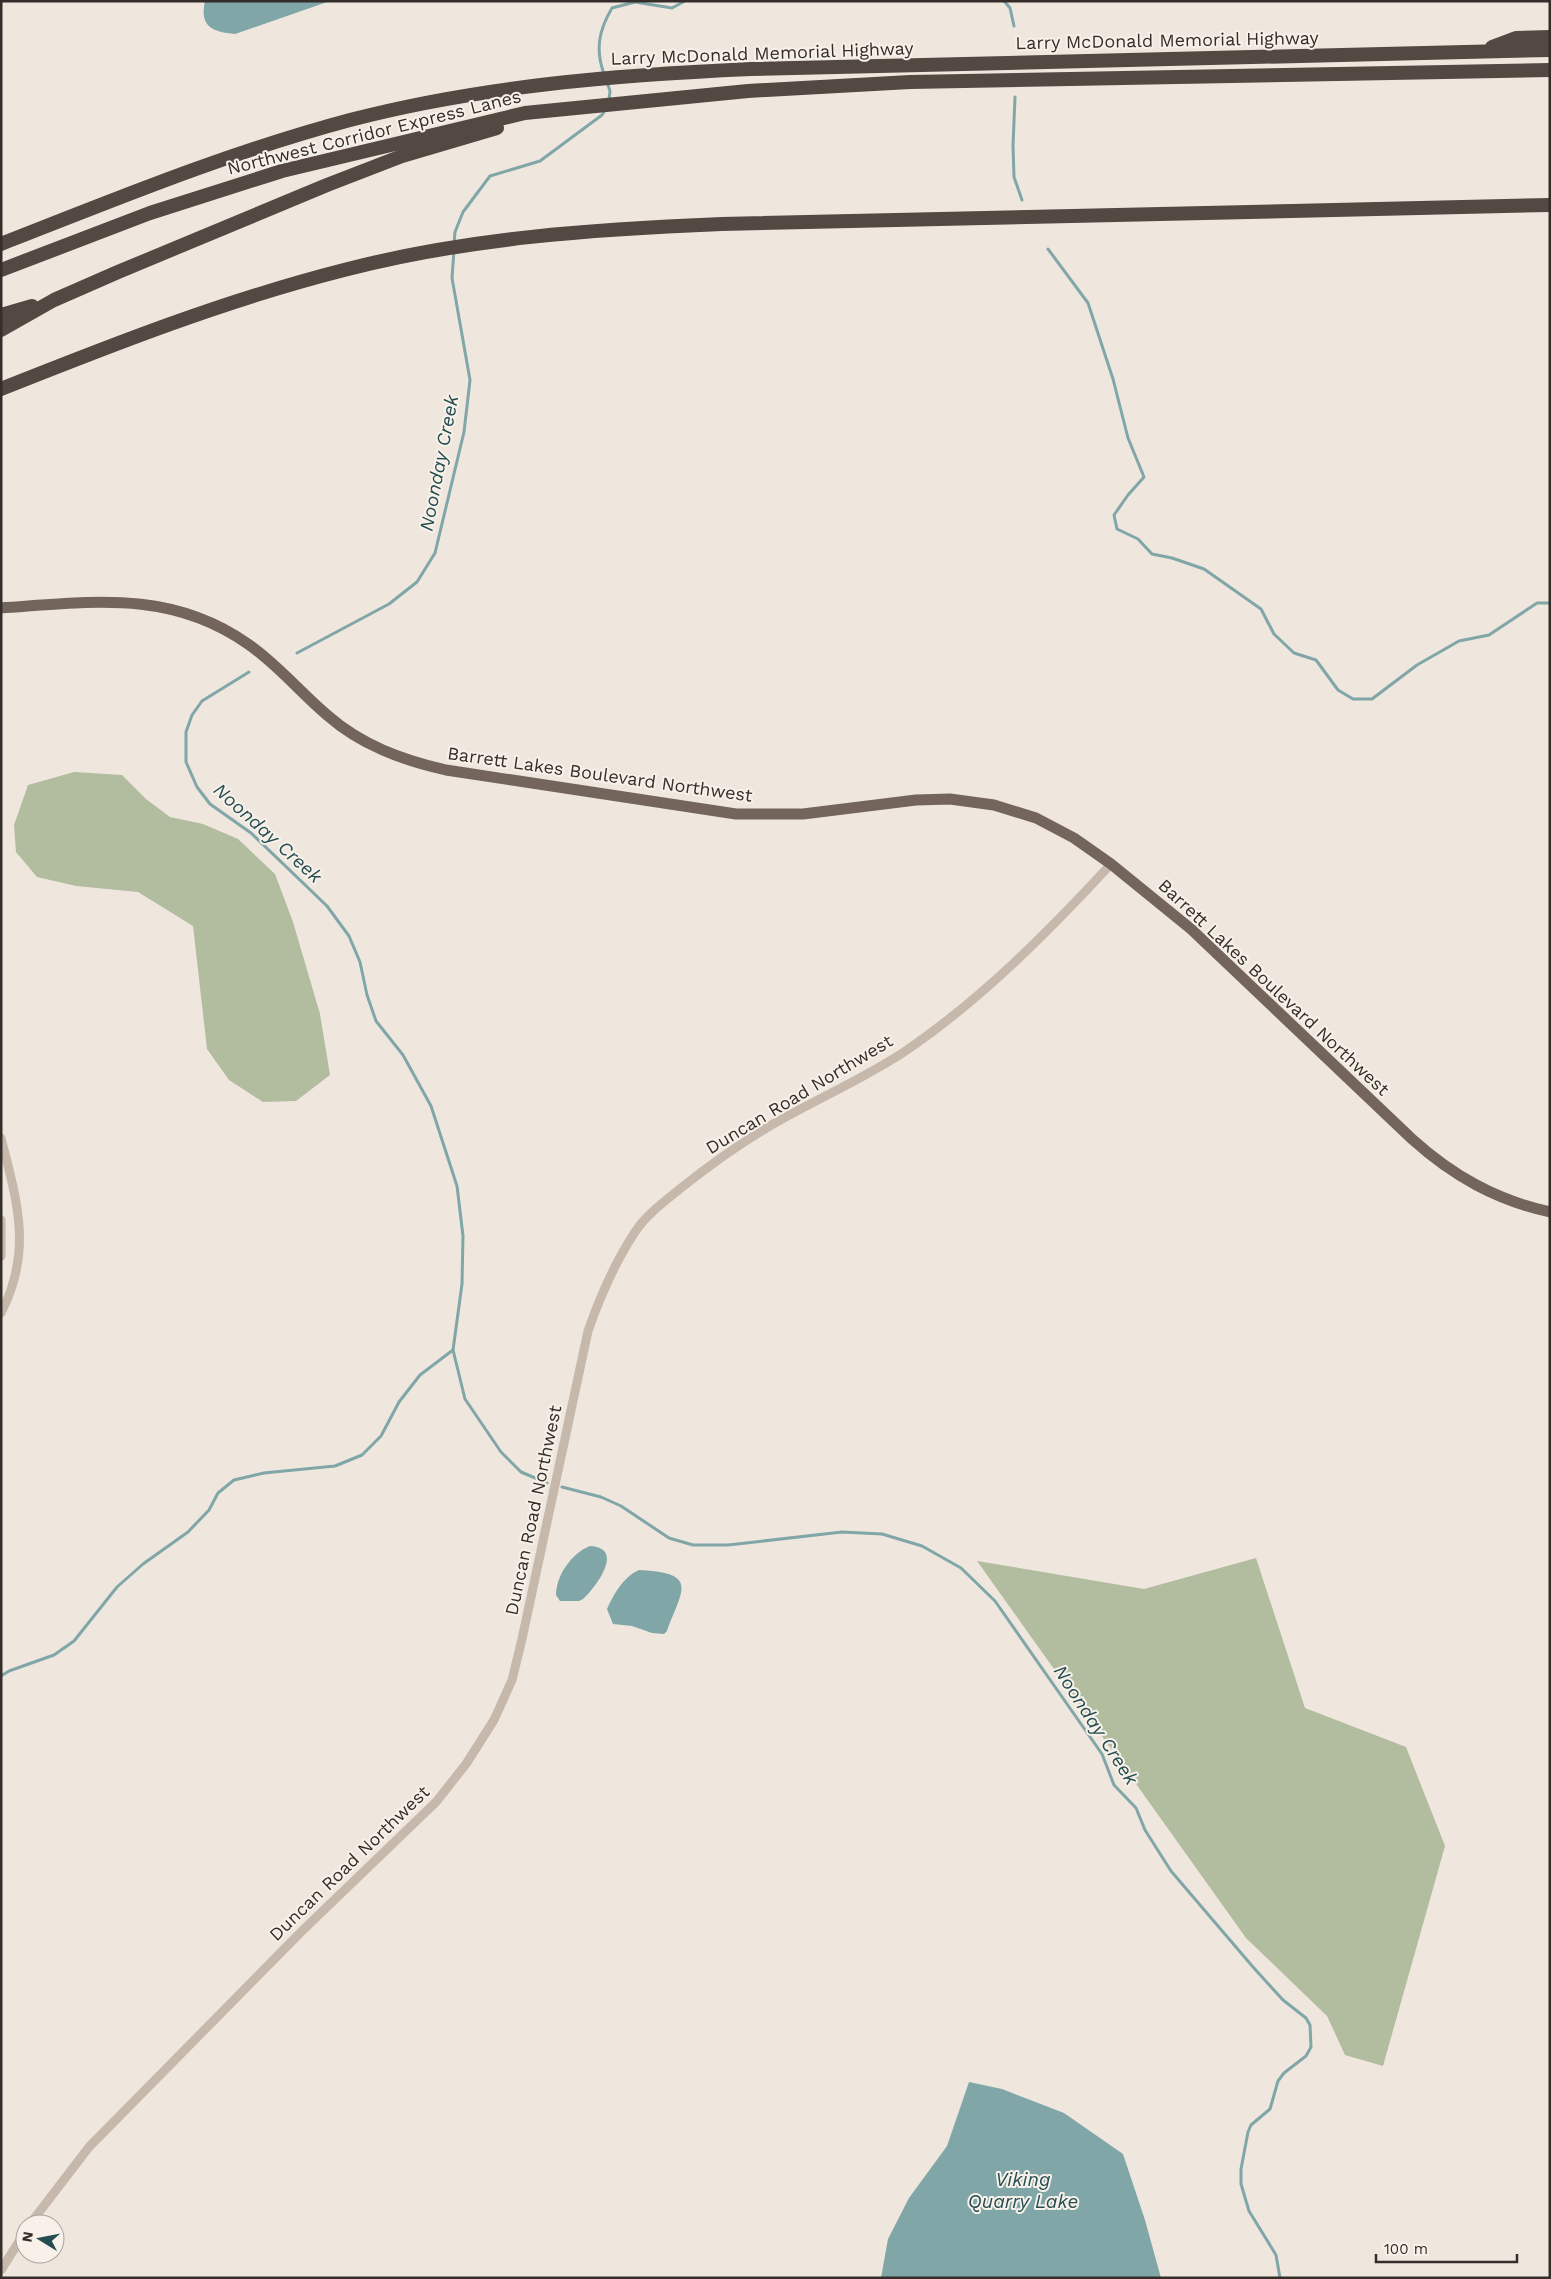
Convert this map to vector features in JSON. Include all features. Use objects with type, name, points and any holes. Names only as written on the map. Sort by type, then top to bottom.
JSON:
[{"type":"highway","points":[[1482,51],[1516,38],[1550,37]]},
{"type":"highway","name":"Larry McDonald Memorial Highway","points":[[1,244],[194,169],[299,135],[351,120],[449,98],[550,83],[653,73],[751,68],[1550,50]]},
{"type":"highway","points":[[1,330],[54,300],[118,272],[402,156],[524,118],[660,98],[910,82],[1550,70]]},
{"type":"highway","name":"Northwest Corridor Express Lanes","points":[[1,270],[150,213],[244,182],[413,138],[524,118]]},
{"type":"highway","points":[[1,389],[203,311],[251,295],[344,270],[402,257],[501,240],[602,230],[702,225],[1550,207]]},
{"type":"highway","points":[[1,315],[54,300]]},
{"type":"main road","name":"Barrett Lakes Boulevard Northwest","points":[[1,608],[123,602],[159,606],[196,617],[237,637],[264,656],[347,731],[372,746],[422,765],[736,814],[803,814],[933,799],[979,802],[1010,809],[1036,818],[1074,838],[1111,864],[1191,929],[1440,1164],[1487,1192],[1524,1206],[1550,1212]]},
{"type":"street","name":"Duncan Road Northwest","points":[[38,2214],[89,2147],[296,1937],[436,1802],[466,1764],[494,1720],[512,1680],[520,1647],[588,1331],[600,1297],[635,1232],[654,1210],[698,1174],[736,1148],[774,1124],[869,1074],[954,1016],[1015,964],[1111,864]]},
{"type":"street","points":[[1,1138],[16,1200],[21,1246],[14,1284],[1,1313]]},
{"type":"street","points":[[1,1220],[1,1256]]},
{"type":"street","points":[[1,2270],[15,2248]]},
{"type":"green space","points":[[74,772],[122,775],[146,799],[170,817],[203,824],[238,839],[275,874],[293,922],[320,1014],[330,1075],[296,1101],[263,1102],[229,1080],[207,1049],[193,926],[138,892],[76,886],[37,877],[16,852],[14,825],[28,785]]},
{"type":"green space","points":[[1256,1558],[1305,1708],[1406,1747],[1445,1846],[1383,2066],[1345,2055],[1327,2016],[1246,1938],[977,1561],[1144,1589]]},
{"type":"water","points":[[205,1],[330,1],[235,34],[220,32],[210,27],[204,17]]},
{"type":"water","points":[[590,1546],[601,1548],[606,1554],[607,1561],[600,1578],[583,1599],[579,1601],[560,1601],[556,1595],[562,1573],[571,1559]]},
{"type":"water","points":[[639,1570],[671,1575],[679,1580],[682,1586],[678,1605],[664,1634],[652,1633],[632,1626],[613,1624],[607,1609],[624,1581]]},
{"type":"water","name":"Viking Quarry Lake","points":[[969,2082],[1002,2089],[1064,2113],[1123,2154],[1145,2220],[1161,2278],[881,2278],[888,2239],[909,2198],[947,2146]]},
{"type":"waterway","name":"Noonday Creek","points":[[604,74],[599,48],[601,32],[612,8],[635,2],[672,8],[685,1]]},
{"type":"waterway","points":[[1004,1],[1010,8],[1014,26]]},
{"type":"waterway","name":"Noonday Creek","points":[[607,82],[610,91],[609,100]]},
{"type":"waterway","points":[[1015,97],[1014,177],[1022,200]]},
{"type":"waterway","name":"Noonday Creek","points":[[454,244],[455,232],[463,212],[490,176],[540,161],[602,115],[605,110]]},
{"type":"waterway","points":[[1048,249],[1088,303],[1113,379],[1128,438],[1144,477],[1114,515],[1117,529],[1138,539],[1152,554],[1172,558],[1204,569],[1261,609],[1274,634],[1294,653],[1316,660],[1338,690],[1353,699],[1372,699],[1417,665],[1459,641],[1489,635],[1537,603],[1550,603]]},
{"type":"waterway","name":"Noonday Creek","points":[[297,653],[389,604],[417,582],[435,553],[464,432],[470,380],[452,278],[454,250]]},
{"type":"waterway","name":"Noonday Creek","points":[[249,672],[202,701],[192,715],[186,732],[186,762],[197,787],[210,804],[251,833],[327,906],[349,936],[360,962],[367,995],[376,1021],[403,1055],[431,1106],[457,1186],[463,1236],[462,1284],[453,1350],[465,1399],[501,1452],[521,1472],[547,1483]]},
{"type":"waterway","points":[[1,1676],[9,1671],[54,1655],[74,1641],[117,1587],[143,1564],[188,1532],[209,1510],[218,1493],[234,1480],[264,1473],[335,1466],[362,1455],[381,1436],[399,1402],[420,1375],[453,1350]]},
{"type":"waterway","name":"Noonday Creek","points":[[562,1487],[601,1497],[621,1506],[669,1538],[693,1545],[728,1545],[842,1532],[882,1534],[922,1546],[961,1568],[995,1601],[1102,1754],[1114,1785],[1136,1808],[1145,1830],[1171,1871],[1253,1967],[1283,2000],[1306,2018],[1310,2025],[1311,2047],[1306,2056],[1284,2073],[1278,2081],[1270,2109],[1251,2125],[1241,2169],[1241,2184],[1249,2211],[1276,2255],[1280,2278]]}]
